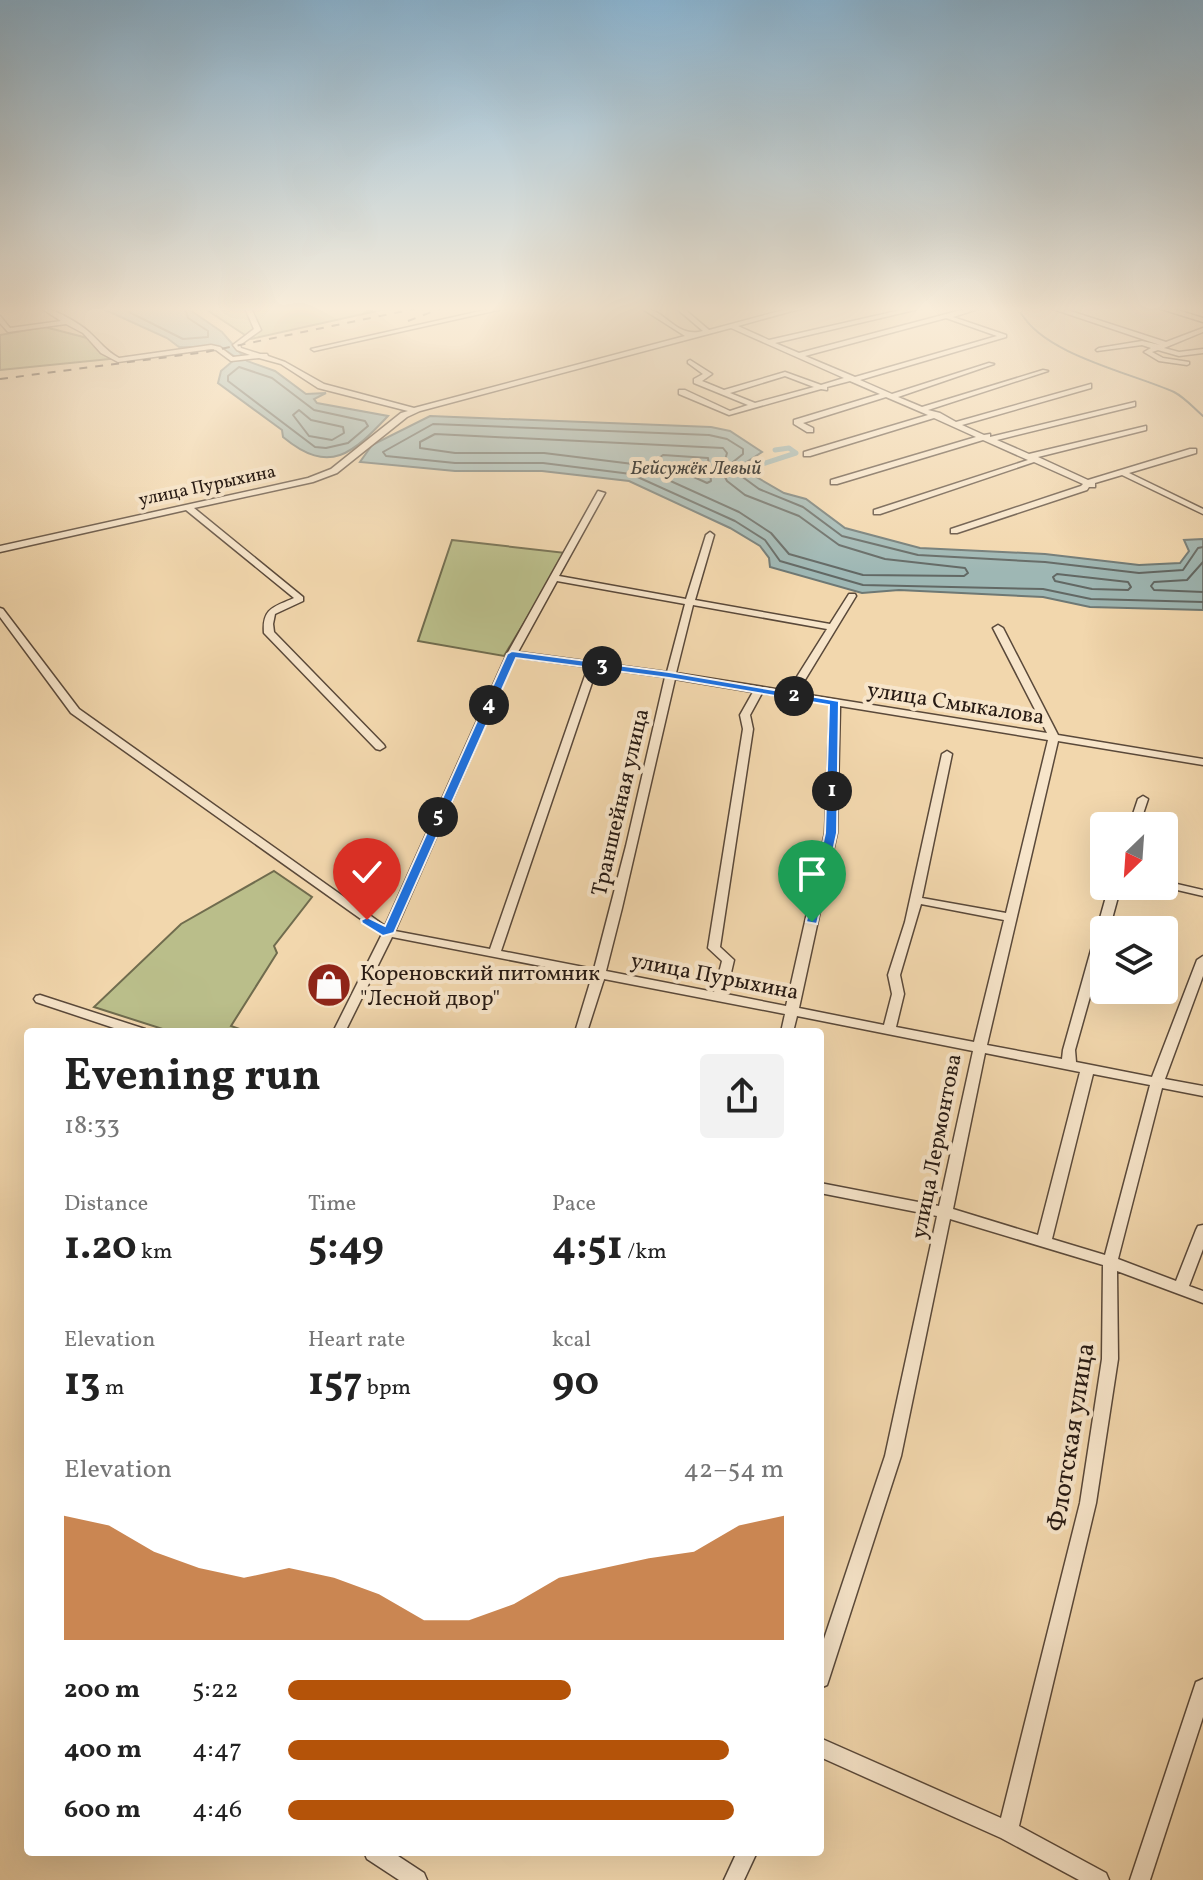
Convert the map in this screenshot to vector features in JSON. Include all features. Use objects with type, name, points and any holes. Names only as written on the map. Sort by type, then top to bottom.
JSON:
[{"type":"street","points":[[359,396],[414,410]]},
{"type":"street","name":"улица Пурыхина","points":[[0,549],[310,480],[334,471],[404,415],[468,396]]},
{"type":"street","points":[[690,396],[729,413],[794,396]]},
{"type":"street","points":[[733,396],[755,406]]},
{"type":"street","points":[[810,430],[797,422],[888,396]]},
{"type":"street","points":[[893,396],[1090,484]]},
{"type":"street","points":[[924,409],[966,396]]},
{"type":"street","points":[[958,424],[1055,396]]},
{"type":"street","points":[[834,482],[990,438],[1132,404]]},
{"type":"street","points":[[807,454],[937,415]]},
{"type":"street","points":[[877,512],[1035,457],[1143,428]]},
{"type":"street","points":[[954,531],[1193,451]]},
{"type":"street","points":[[1123,473],[1203,512]]},
{"type":"street","points":[[341,1028],[388,933],[512,654],[601,493]]},
{"type":"street","points":[[187,507],[300,599],[270,613],[267,619],[269,633],[380,747]]},
{"type":"street","name":"Траншейная улица","points":[[582,1028],[601,973],[669,675],[710,535]]},
{"type":"street","points":[[555,578],[830,627]]},
{"type":"street","points":[[790,696],[852,596]]},
{"type":"street","name":"улица Пурыхина","points":[[0,611],[75,711],[388,933],[1203,1091]]},
{"type":"street","points":[[998,628],[1054,738]]},
{"type":"street","name":"улица Смыкалова","points":[[512,654],[669,675],[1203,762]]},
{"type":"street","points":[[494,954],[593,665]]},
{"type":"street","points":[[719,996],[728,960],[714,948],[748,729],[745,715],[759,690]]},
{"type":"street","points":[[788,1028],[831,833],[835,703]]},
{"type":"street","name":"улица Лермонтова","points":[[824,1667],[893,1456],[980,1046],[1054,738]]},
{"type":"street","points":[[889,1029],[898,994],[894,975],[916,900],[947,754]]},
{"type":"street","points":[[1139,812],[1143,799]]},
{"type":"street","points":[[1178,887],[1203,893]]},
{"type":"street","points":[[916,900],[1011,918]]},
{"type":"street","points":[[1069,1064],[1069,1050],[1111,900]]},
{"type":"street","name":"Флотская улица","points":[[1008,1831],[1088,1503],[1110,1359],[1110,1262],[1157,1082],[1203,960]]},
{"type":"street","points":[[40,999],[128,1028]]},
{"type":"street","points":[[1044,1242],[1088,1068]]},
{"type":"street","points":[[824,1189],[947,1213],[1110,1262],[1203,1297]]},
{"type":"street","points":[[1180,1289],[1203,1230]]},
{"type":"street","points":[[1140,1880],[1203,1688]]},
{"type":"street","points":[[824,1749],[1008,1831],[1099,1880]]},
{"type":"street","points":[[380,1856],[417,1880]]},
{"type":"street","points":[[734,1880],[745,1856]]},
{"type":"green space","points":[[452,540],[566,553],[504,656],[418,641]]},
{"type":"green space","points":[[274,871],[312,897],[274,946],[277,953],[231,1026],[237,1028],[160,1028],[94,1007],[181,924]]},
{"type":"water","points":[[235,396],[321,396],[314,399],[317,403],[388,416],[352,449],[328,457],[300,449],[283,437],[282,430]]},
{"type":"water","name":"Бейсужёк Левый","points":[[430,416],[711,427],[730,431],[762,452],[739,467],[784,493],[806,499],[845,528],[920,548],[1045,554],[1139,565],[1180,563],[1189,551],[1184,540],[1203,539],[1203,610],[1090,607],[1043,597],[899,590],[862,593],[770,567],[769,558],[760,546],[730,528],[629,481],[542,471],[455,471],[360,462],[372,445]]},
{"type":"waterway","points":[[1179,396],[1203,416]]},
{"type":"waterway","points":[[744,470],[796,453],[789,448],[775,450]]},
{"type":"place","name":"Кореновский питомник \"Лесной двор\"","points":[[329,985]]},
{"type":"route","points":[[367,920],[388,933],[452,783],[512,654],[669,675],[835,703],[831,833],[812,922]]}]
